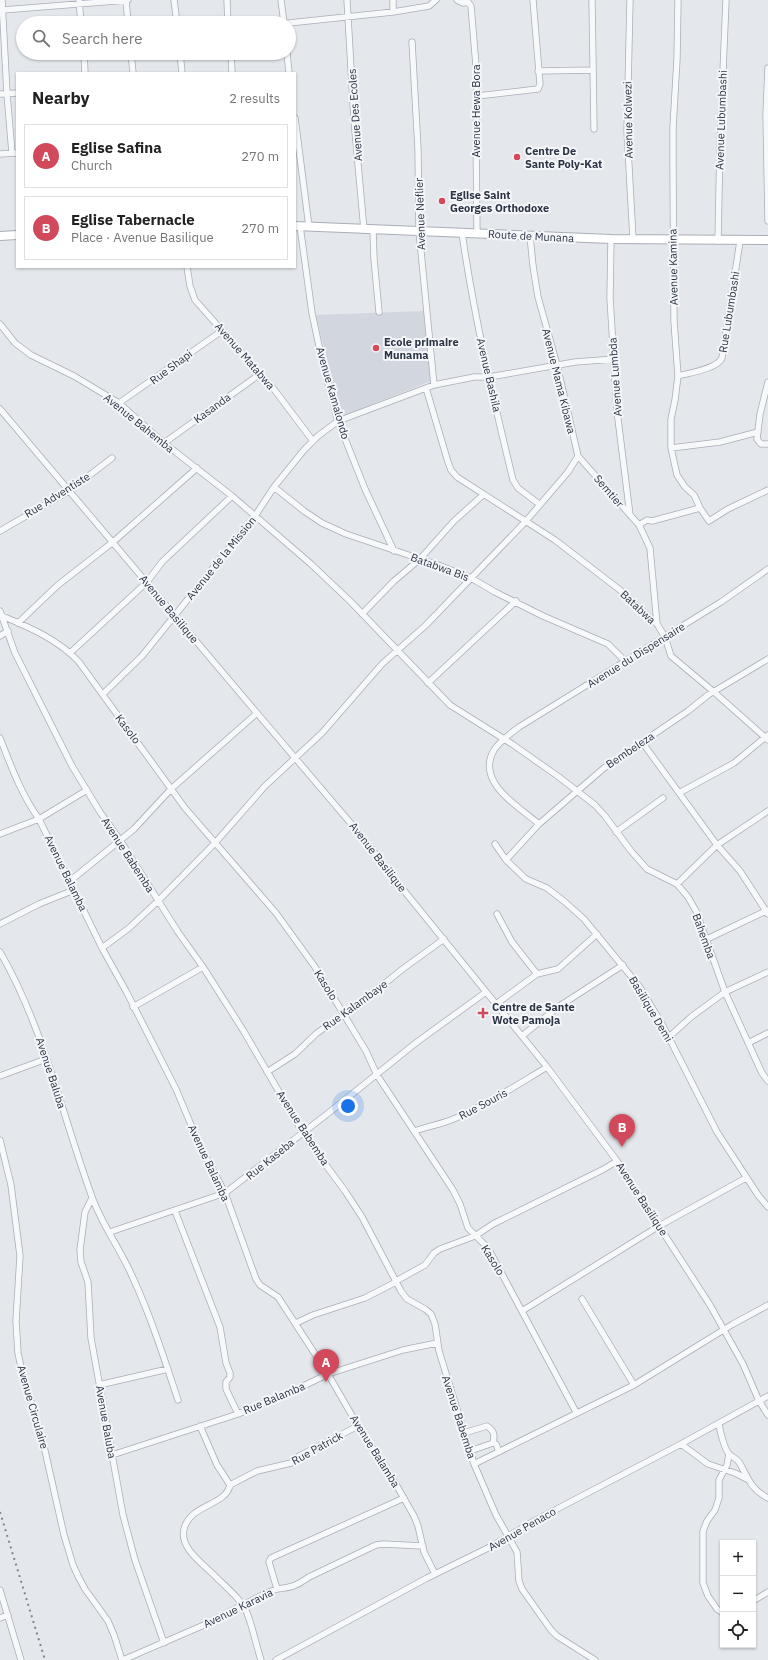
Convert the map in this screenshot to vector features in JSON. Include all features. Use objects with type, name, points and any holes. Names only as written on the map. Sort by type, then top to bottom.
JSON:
[{"type":"main road","name":"Route de Munana","points":[[298,226],[364,230],[610,239],[718,241],[768,240]]},
{"type":"main road","points":[[0,236],[16,235]]},
{"type":"street","points":[[0,154],[15,153],[7,94],[2,0]]},
{"type":"street","points":[[3,10],[79,2],[127,0],[128,16]]},
{"type":"street","points":[[174,0],[176,16]]},
{"type":"street","points":[[226,0],[227,16]]},
{"type":"street","points":[[281,0],[283,16]]},
{"type":"street","name":"Avenue Des Ecoles","points":[[347,0],[354,120],[364,230]]},
{"type":"street","points":[[393,0],[393,12]]},
{"type":"street","points":[[296,22],[393,12],[429,6],[436,0]]},
{"type":"street","name":"Avenue Hewa Bora","points":[[457,0],[472,6],[477,78],[477,233]]},
{"type":"street","points":[[477,96],[538,89],[540,84],[533,0]]},
{"type":"street","points":[[592,0],[594,129]]},
{"type":"street","name":"Avenue Kolwezi","points":[[630,0],[627,131],[633,239]]},
{"type":"street","name":"Avenue Kamina","points":[[678,0],[678,59],[673,128],[674,321],[678,376],[671,419],[671,448],[677,475],[685,487],[694,494],[700,508],[709,521],[728,509],[768,490]]},
{"type":"street","name":"Avenue Lubumbashi","points":[[718,241],[726,0]]},
{"type":"street","points":[[79,2],[80,16]]},
{"type":"street","name":"Avenue Neflier","points":[[412,42],[418,149],[419,231],[434,385]]},
{"type":"street","points":[[84,60],[85,72]]},
{"type":"street","points":[[132,60],[133,72]]},
{"type":"street","points":[[181,60],[182,72]]},
{"type":"street","points":[[231,60],[232,72]]},
{"type":"street","points":[[288,60],[289,72]]},
{"type":"street","points":[[768,68],[766,114],[768,221]]},
{"type":"street","points":[[538,71],[593,70]]},
{"type":"street","points":[[0,94],[16,93]]},
{"type":"street","points":[[296,126],[309,227]]},
{"type":"street","name":"Avenue Kamalondo","points":[[298,226],[312,313],[322,360],[338,421],[365,489],[394,551]]},
{"type":"street","points":[[373,230],[379,312]]},
{"type":"street","name":"Avenue Bashila","points":[[462,233],[472,298],[513,480],[518,488],[539,504]]},
{"type":"street","name":"Avenue Mama Kibawa","points":[[530,236],[538,297],[557,365],[578,456]]},
{"type":"street","name":"Avenue Lumbda","points":[[610,239],[610,298],[619,436],[630,515]]},
{"type":"street","name":"Rue Lubumbashi","points":[[678,376],[720,363],[740,241]]},
{"type":"street","name":"Avenue Matabwa","points":[[187,268],[190,286],[195,300],[273,388],[313,441]]},
{"type":"street","name":"Avenue Bahemba","points":[[0,324],[15,343],[31,355],[74,376],[119,403],[164,443],[232,496],[311,564],[362,614],[450,705],[560,777],[595,805],[647,869],[677,884]]},
{"type":"street","name":"Rue Shapi","points":[[119,403],[223,330]]},
{"type":"street","points":[[426,388],[474,377],[489,377],[557,365],[615,359]]},
{"type":"street","name":"Kasanda","points":[[164,443],[260,374]]},
{"type":"street","points":[[768,382],[757,439],[761,444],[768,444]]},
{"type":"street","name":"Avenue de la Mission","points":[[103,694],[142,656],[254,516],[274,487],[313,441],[338,421],[426,388]]},
{"type":"street","name":"Batabwa","points":[[426,388],[451,470],[457,477],[555,540],[620,590],[657,624],[665,637],[671,656],[767,738]]},
{"type":"street","name":"Avenue Basilique","points":[[0,409],[359,833],[547,1067],[617,1161],[725,1329],[743,1364],[759,1401],[768,1415]]},
{"type":"street","points":[[671,448],[720,442],[758,432]]},
{"type":"street","points":[[102,948],[129,928],[158,901],[215,843],[265,786],[332,722],[363,684],[397,650],[426,625],[526,521],[539,504],[564,477],[578,456]]},
{"type":"street","name":"Semtier","points":[[578,456],[639,525],[650,548],[657,624]]},
{"type":"street","name":"Rue Adventiste","points":[[0,531],[69,491],[112,458]]},
{"type":"street","points":[[18,623],[58,585],[113,542],[197,468]]},
{"type":"street","name":"Batabwa Bis","points":[[274,487],[322,523],[346,534],[471,578],[495,592],[516,601],[559,624],[608,644],[626,662]]},
{"type":"street","points":[[362,614],[394,581],[420,559],[454,521],[483,495]]},
{"type":"street","points":[[70,653],[147,582],[162,562],[232,496]]},
{"type":"street","points":[[639,525],[648,520],[652,521],[700,508]]},
{"type":"street","name":"Avenue du Dispensaire","points":[[539,824],[494,784],[490,775],[494,751],[504,739],[519,727],[626,662],[721,602],[768,570]]},
{"type":"street","points":[[428,683],[516,601]]},
{"type":"street","name":"Kasolo","points":[[1,613],[54,642],[70,653],[103,694],[171,789],[215,843],[276,913],[315,967],[345,1014],[373,1063],[377,1075],[453,1190],[460,1204],[468,1228],[488,1248],[576,1412]]},
{"type":"street","name":"Avenue Babemba","points":[[1,613],[15,653],[49,721],[87,790],[178,932],[203,967],[303,1133],[345,1190],[362,1217],[396,1282],[407,1299],[431,1314],[435,1324],[437,1343],[474,1464],[496,1515],[516,1552],[519,1581],[522,1590],[557,1636],[595,1660]]},
{"type":"street","points":[[0,636],[8,631]]},
{"type":"street","name":"Bembeleza","points":[[506,860],[539,824],[604,768],[714,692],[768,659]]},
{"type":"street","points":[[70,881],[134,829],[171,789],[257,713]]},
{"type":"street","name":"Avenue Balamba","points":[[0,738],[28,804],[39,819],[102,948],[176,1089],[199,1144],[225,1193],[256,1279],[260,1285],[278,1297],[296,1323],[358,1426],[404,1498],[416,1521],[423,1546],[435,1574]]},
{"type":"street","points":[[679,793],[734,763],[767,738]]},
{"type":"street","points":[[642,742],[717,845],[740,871],[767,912],[705,940]]},
{"type":"street","points":[[0,834],[39,819],[87,790]]},
{"type":"street","points":[[616,832],[663,798]]},
{"type":"street","points":[[677,884],[717,845],[768,811]]},
{"type":"street","name":"Basilique Demi","points":[[495,844],[506,860],[526,879],[547,888],[584,919],[639,986],[669,1037],[714,1126],[746,1178],[768,1207]]},
{"type":"street","name":"Bahemba","points":[[677,884],[688,897],[696,911],[705,940],[725,992],[762,1073],[768,1081]]},
{"type":"street","points":[[0,924],[39,904],[74,890]]},
{"type":"street","points":[[497,914],[512,942],[538,974]]},
{"type":"street","points":[[496,1004],[538,974],[558,969],[597,934]]},
{"type":"street","name":"Rue Kalambaye","points":[[267,1072],[295,1054],[317,1033],[345,1014],[444,939]]},
{"type":"street","name":"Avenue Baluba","points":[[0,952],[16,982],[38,1032],[92,1198],[133,1277],[168,1369],[178,1400]]},
{"type":"street","points":[[522,1036],[558,1008],[623,965]]},
{"type":"street","points":[[133,1007],[203,967]]},
{"type":"street","points":[[669,1037],[691,1017],[725,992],[768,972]]},
{"type":"street","name":"Rue Kaseba","points":[[110,1232],[225,1193],[377,1075],[417,1042],[486,992]]},
{"type":"street","points":[[748,1043],[768,1033]]},
{"type":"street","points":[[0,1076],[46,1059]]},
{"type":"street","name":"Rue Souris","points":[[415,1131],[454,1119],[472,1111],[547,1067]]},
{"type":"street","name":"Avenue Circulaire","points":[[0,1140],[12,1192],[20,1256],[21,1270],[16,1321],[18,1353],[22,1372],[43,1442],[64,1535],[74,1565],[81,1583],[108,1621],[123,1660]]},
{"type":"street","points":[[296,1323],[313,1315],[365,1298],[425,1265],[434,1253],[440,1249],[475,1236],[493,1224],[604,1169],[617,1161]]},
{"type":"street","points":[[522,1311],[659,1226],[746,1178]]},
{"type":"street","name":"Avenue Baluba","points":[[92,1198],[85,1212],[80,1250],[81,1262],[88,1282],[90,1325],[99,1384],[123,1515],[129,1539],[164,1643]]},
{"type":"street","points":[[175,1211],[220,1327],[226,1367],[230,1373],[230,1377],[226,1382],[226,1389],[238,1414]]},
{"type":"street","points":[[582,1299],[634,1384]]},
{"type":"street","points":[[474,1464],[634,1384],[725,1329],[768,1306]]},
{"type":"street","name":"Rue Balamba","points":[[112,1455],[238,1414],[289,1393],[328,1374],[403,1350],[437,1343]]},
{"type":"street","points":[[99,1384],[168,1369]]},
{"type":"street","name":"Avenue Penaco","points":[[276,1660],[435,1574],[473,1557],[534,1521],[719,1424],[768,1396]]},
{"type":"street","points":[[719,1424],[721,1436],[729,1454],[739,1462],[746,1478],[762,1495],[768,1498]]},
{"type":"street","points":[[200,1426],[217,1465],[230,1485]]},
{"type":"street","name":"Rue Patrick","points":[[242,1605],[230,1590],[189,1550],[183,1540],[184,1529],[188,1519],[201,1508],[226,1494],[230,1485],[257,1471],[291,1463],[299,1456],[358,1426]]},
{"type":"street","points":[[464,1433],[487,1426],[493,1430],[495,1436],[493,1443]]},
{"type":"street","points":[[493,1443],[496,1444],[499,1452]]},
{"type":"street","points":[[470,1451],[493,1443]]},
{"type":"street","points":[[681,1444],[708,1464],[746,1478]]},
{"type":"street","points":[[722,1612],[717,1609],[708,1596],[703,1583],[703,1540],[704,1526],[715,1510],[719,1480],[727,1465],[729,1454]]},
{"type":"street","name":"Avenue Karavia","points":[[123,1660],[204,1625],[242,1605],[278,1589],[269,1562],[271,1558],[404,1498]]},
{"type":"street","points":[[278,1589],[294,1587],[301,1584],[309,1577],[376,1545],[423,1546]]},
{"type":"street","points":[[0,1590],[22,1660]]},
{"type":"street","points":[[756,1599],[768,1592]]},
{"type":"street","points":[[242,1605],[250,1623],[261,1660]]},
{"type":"street","points":[[0,1618],[8,1615]]},
{"type":"shaded area","name":"Ecole primaire Munama","points":[[424,311],[431,381],[341,417],[316,315]]},
{"type":"railway","points":[[0,1512],[45,1660]]},
{"type":"place","name":"Centre De Sante Poly-Kat","points":[[517,157]]},
{"type":"place","name":"Eglise Saint Georges Orthodoxe","points":[[442,201]]},
{"type":"place","name":"Ecole primaire Munama","points":[[376,348]]},
{"type":"place","name":"Centre de Sante Wote Pamoja","points":[[483,1013]]},
{"type":"place","name":"Eglise Tabernacle","points":[[622,1147]]},
{"type":"place","name":"Eglise Safina","points":[[326,1382]]}]
